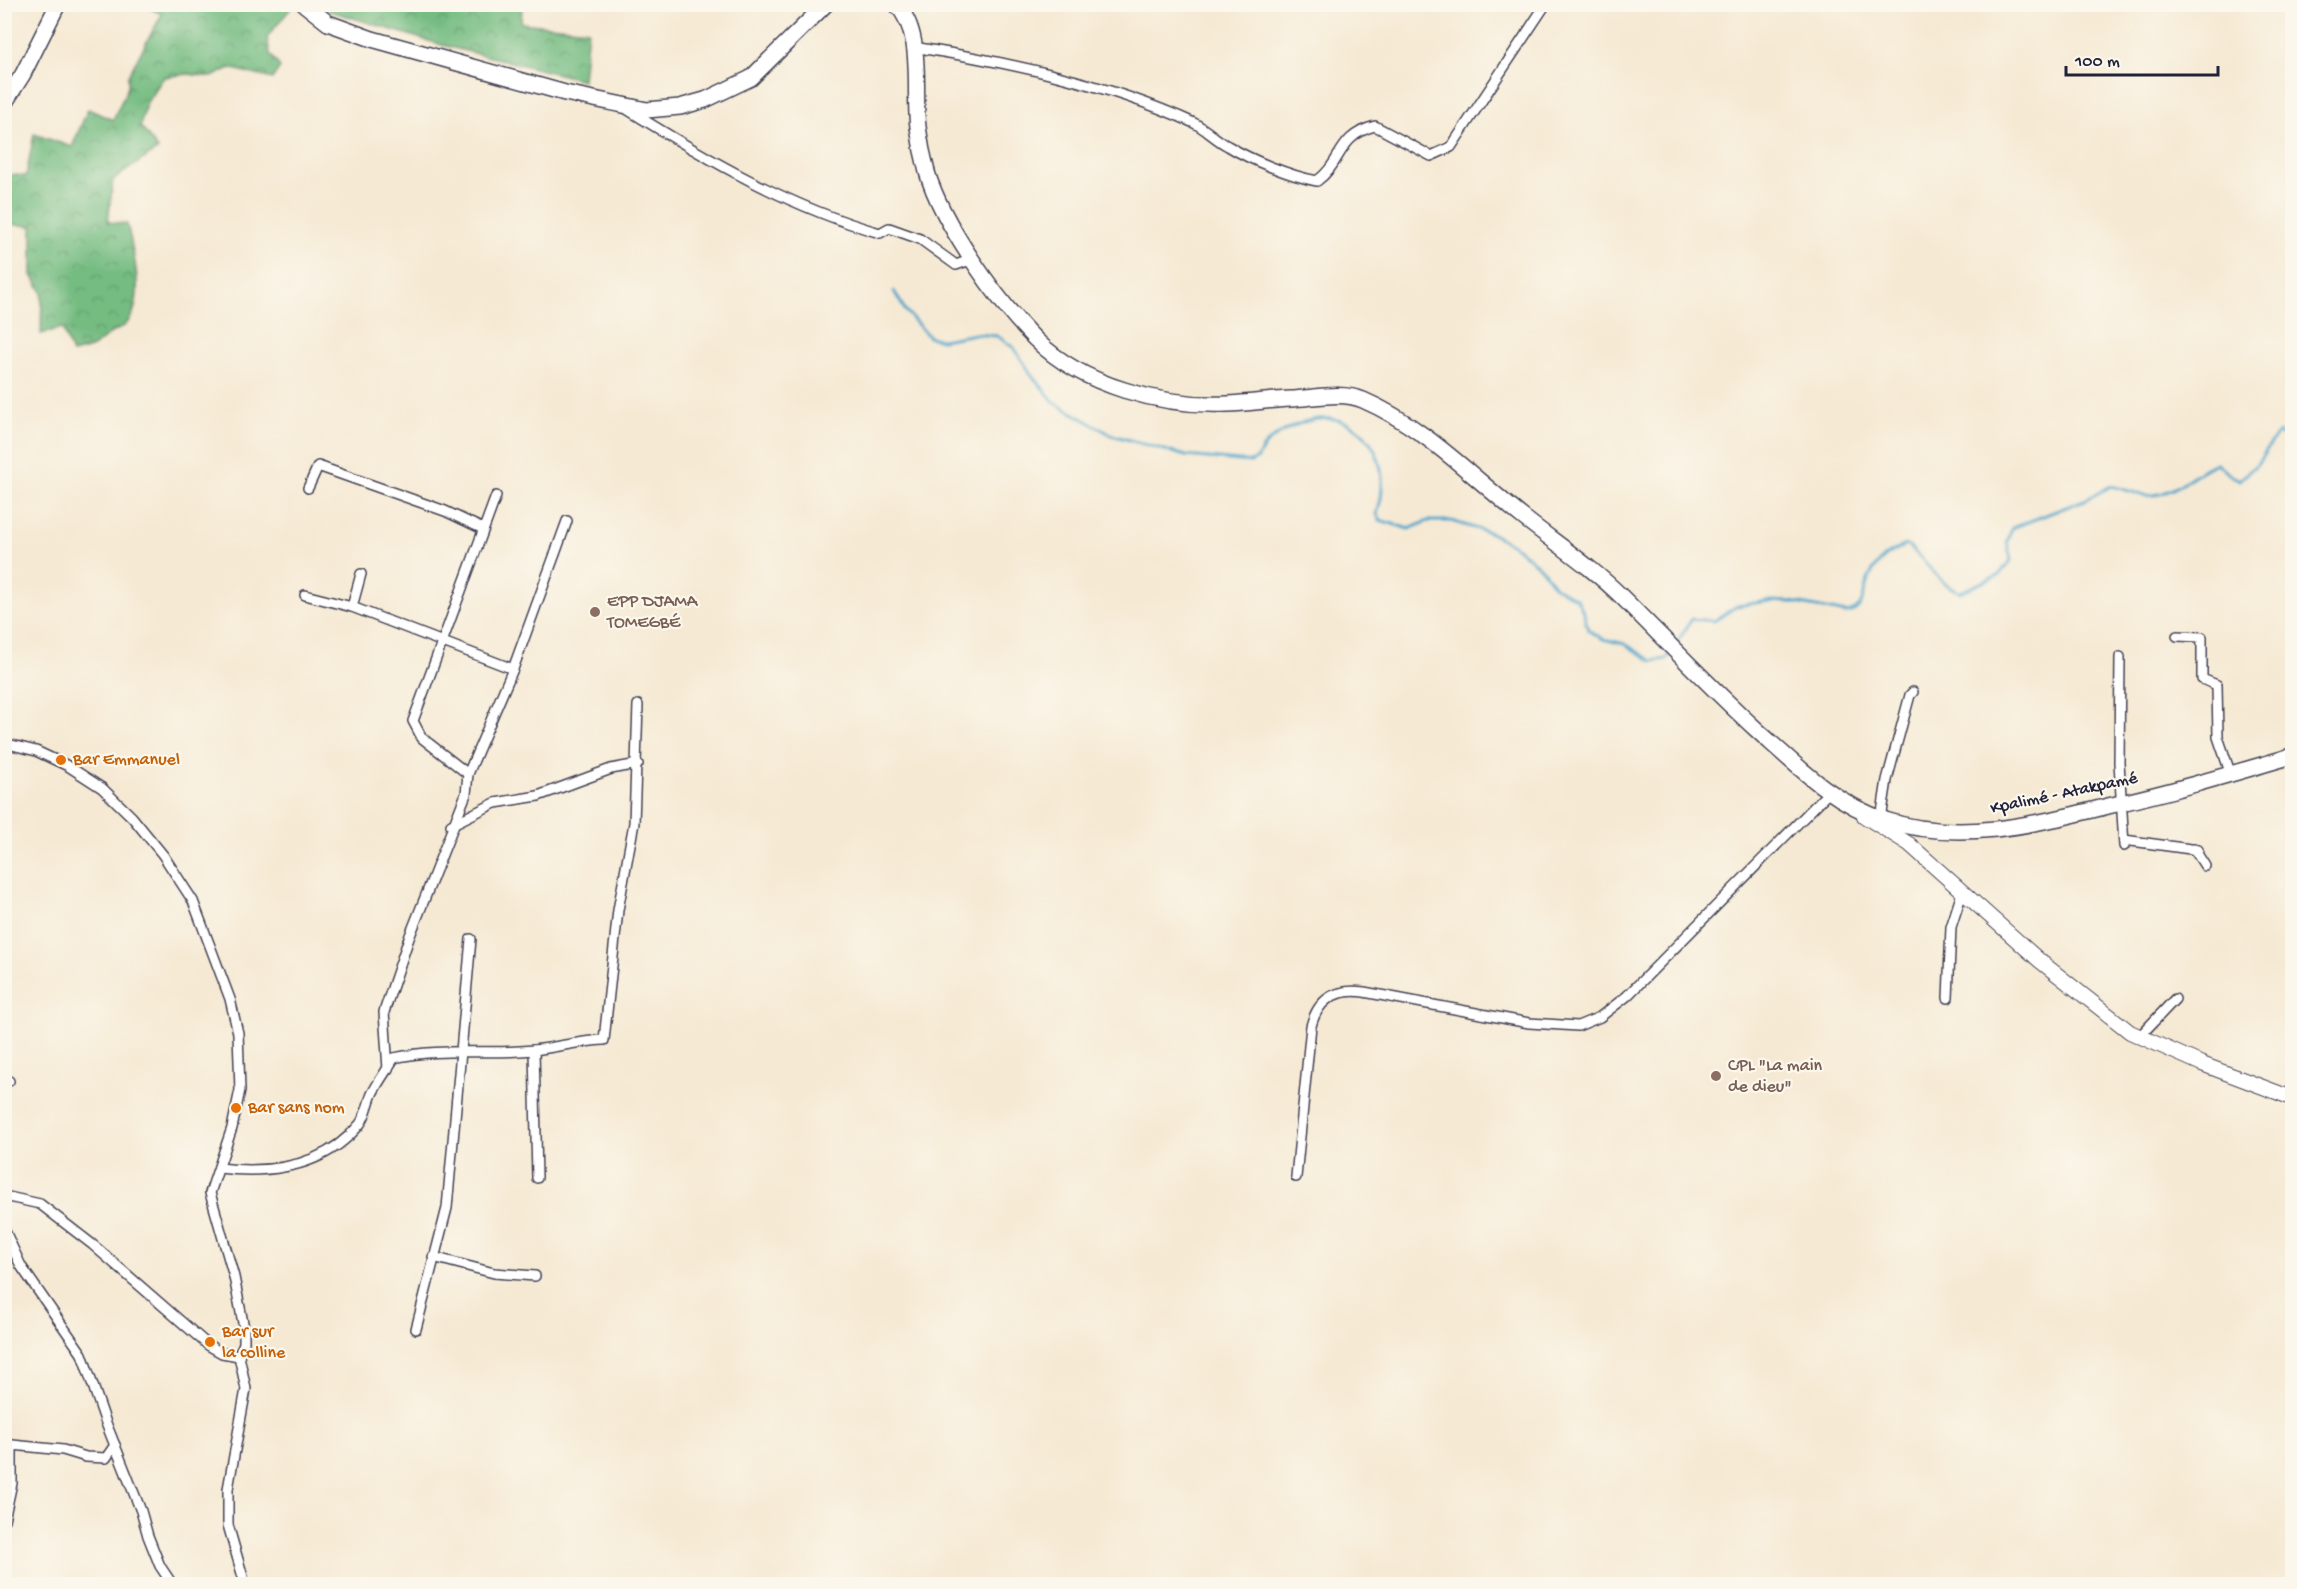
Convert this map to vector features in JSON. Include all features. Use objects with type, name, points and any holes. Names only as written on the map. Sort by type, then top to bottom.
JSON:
[{"type":"main road","points":[[4,104],[23,74],[58,4]]},
{"type":"main road","points":[[304,4],[328,23],[362,35],[520,81],[624,107],[647,110],[671,108],[725,92],[751,78],[826,4]]},
{"type":"main road","name":"Kpalimé - Atakpamé","points":[[896,4],[907,21],[913,47],[918,128],[928,176],[942,209],[973,259],[1031,336],[1066,363],[1100,381],[1155,397],[1196,403],[1226,404],[1352,396],[1388,413],[1435,446],[1598,576],[1716,692],[1799,769],[1829,792],[1881,819],[1939,829],[1995,830],[2018,827],[2121,803],[2231,775],[2292,756]]},
{"type":"street","points":[[913,47],[978,57],[1073,80],[1196,124],[1228,147],[1303,178],[1317,181],[1326,174],[1345,144],[1358,130],[1375,126],[1431,156],[1451,147],[1546,4]]},
{"type":"street","points":[[624,107],[729,171],[826,217],[880,233],[889,228],[920,239],[956,265],[973,259]]},
{"type":"street","points":[[308,488],[318,466],[445,511],[483,529]]},
{"type":"street","points":[[468,774],[422,738],[413,721],[496,496]]},
{"type":"street","points":[[388,1069],[384,1011],[452,825],[466,794],[468,774],[513,669],[567,520]]},
{"type":"street","points":[[352,607],[362,574]]},
{"type":"street","points":[[305,595],[352,607],[513,669]]},
{"type":"street","points":[[2177,636],[2202,637],[2202,679],[2217,685],[2218,737],[2231,775]]},
{"type":"street","points":[[2120,657],[2121,803],[2124,843],[2196,850],[2205,866]]},
{"type":"street","points":[[1881,819],[1887,780],[1910,695],[1914,692]]},
{"type":"street","points":[[219,1168],[248,1171],[277,1169],[329,1151],[362,1123],[373,1092],[394,1058],[414,1053],[534,1050],[580,1041],[604,1040],[618,910],[634,823],[638,764],[638,705]]},
{"type":"street","points":[[4,743],[47,755],[102,788],[148,836],[193,902],[217,960],[238,1033],[240,1090],[232,1128],[210,1193],[234,1277],[244,1328],[244,1343],[239,1356],[246,1389],[228,1489],[228,1525],[246,1584]]},
{"type":"street","points":[[452,825],[495,803],[538,795],[611,770],[638,764]]},
{"type":"street","points":[[1296,1177],[1311,1026],[1318,1007],[1333,994],[1352,990],[1529,1023],[1578,1026],[1600,1017],[1627,996],[1829,792]]},
{"type":"street","points":[[1844,800],[1888,832],[1900,837],[2080,994],[2139,1037],[2292,1098]]},
{"type":"street","points":[[1948,998],[1951,927],[1962,893]]},
{"type":"street","points":[[416,1329],[447,1208],[459,1097],[459,1053],[471,939]]},
{"type":"street","points":[[2139,1037],[2175,999]]},
{"type":"street","points":[[534,1050],[537,1178]]},
{"type":"street","points":[[4,1196],[40,1204],[93,1245],[208,1345],[222,1353],[239,1356]]},
{"type":"street","points":[[4,1229],[21,1266],[82,1354],[156,1556],[172,1584]]},
{"type":"street","points":[[433,1257],[494,1273],[535,1276]]},
{"type":"street","points":[[4,1520],[12,1483],[8,1444],[63,1450],[86,1457],[106,1458],[115,1445]]},
{"type":"green space","points":[[142,5],[522,5],[521,23],[588,30],[583,80],[442,45],[327,10],[292,7],[267,37],[270,54],[280,67],[272,79],[230,68],[212,77],[188,74],[164,77],[147,102],[140,126],[158,149],[113,180],[108,222],[127,224],[137,277],[135,305],[131,317],[124,326],[92,347],[72,353],[62,328],[41,334],[42,292],[32,275],[32,226],[5,224],[4,174],[26,176],[34,134],[72,147],[88,109],[113,120],[128,87],[128,76],[162,14]]},
{"type":"waterway","points":[[894,291],[905,310],[929,337],[942,340],[975,334],[997,336],[1014,348],[1031,374],[1055,403],[1112,435],[1186,456],[1251,462],[1258,458],[1273,438],[1309,420],[1331,419],[1349,424],[1364,434],[1375,450],[1381,469],[1382,491],[1377,514],[1380,520],[1409,529],[1428,521],[1451,521],[1491,533],[1516,547],[1541,568],[1555,587],[1577,599],[1588,630],[1603,639],[1625,644],[1652,661],[1666,659],[1670,654]]},
{"type":"waterway","points":[[1676,644],[1692,619],[1714,621],[1737,606],[1767,601],[1791,602],[1846,613],[1853,611],[1861,604],[1867,582],[1877,565],[1890,553],[1906,545],[1944,583],[1960,592],[1999,575],[2011,560],[2007,542],[2012,528],[2087,499],[2111,486],[2144,495],[2164,493],[2217,463],[2230,475],[2240,480],[2257,464],[2278,433],[2292,440]]},
{"type":"place","name":"EPP DJAMA TOMEGBÉ","points":[[595,612]]},
{"type":"place","name":"Bar Emmanuel","points":[[61,760]]},
{"type":"place","name":"CPL \"La main de dieu\"","points":[[1716,1076]]},
{"type":"place","name":"Bar sans nom","points":[[236,1108]]},
{"type":"place","name":"Bar sur la colline","points":[[210,1342]]}]
